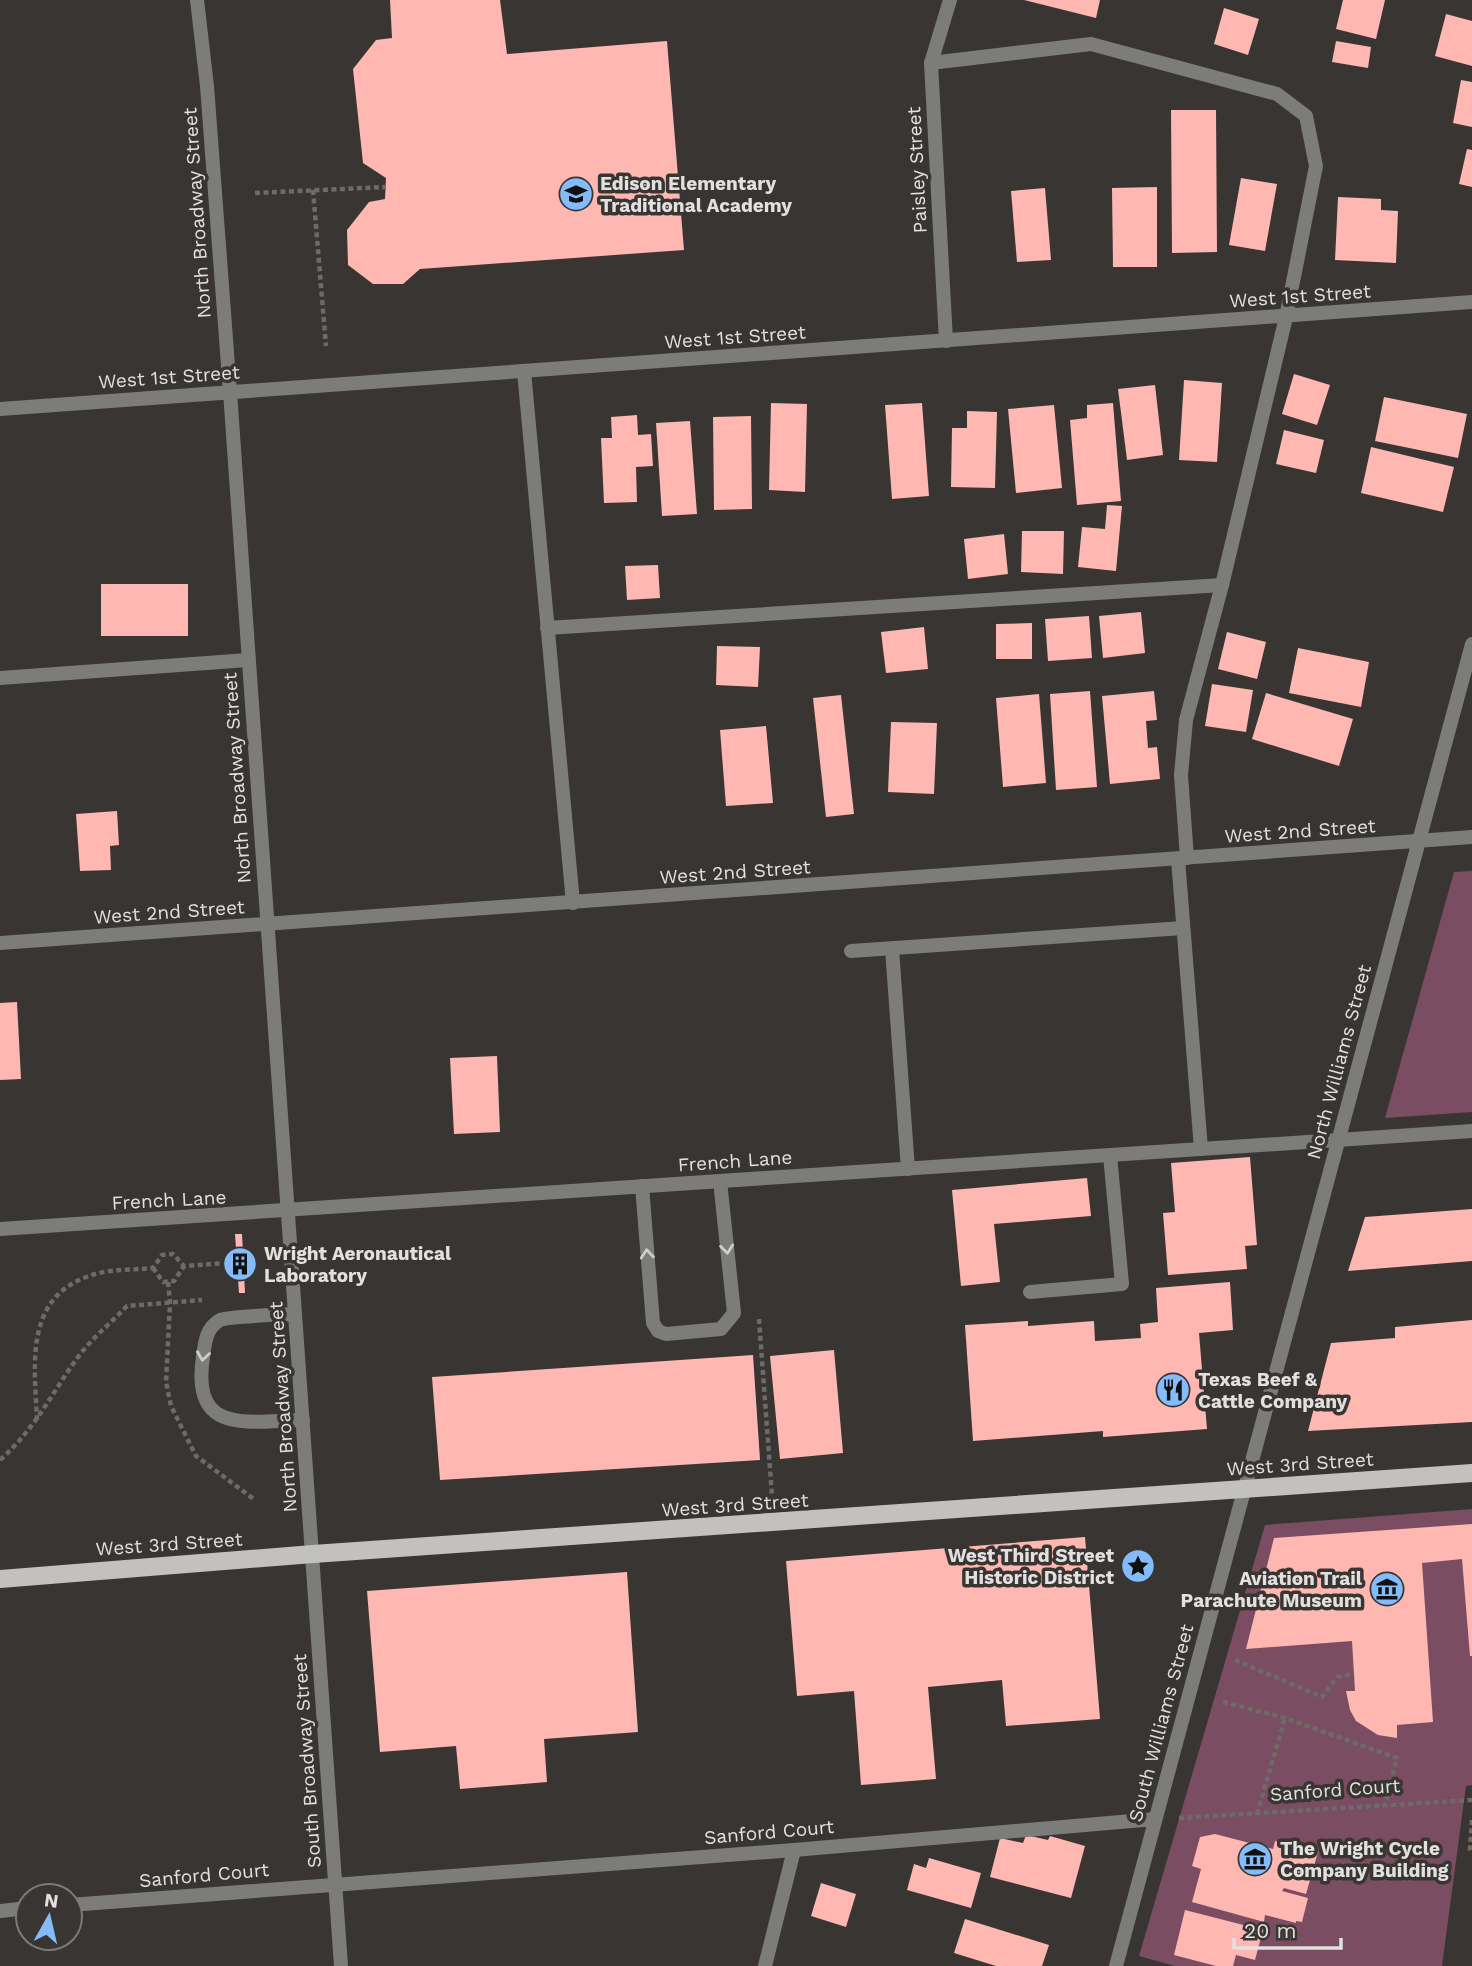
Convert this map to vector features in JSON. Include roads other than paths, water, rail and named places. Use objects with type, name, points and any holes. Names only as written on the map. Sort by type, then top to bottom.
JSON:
[{"type":"main road","name":"West 3rd Street","points":[[0,1579],[313,1554],[1472,1473]]},
{"type":"street","name":"North Broadway Street","points":[[197,0],[207,86],[230,392],[313,1554]]},
{"type":"street","name":"Paisley Street","points":[[946,341],[931,63],[950,0]]},
{"type":"street","points":[[931,63],[1091,44],[1277,94],[1306,116],[1316,166],[1286,317],[1223,584],[1186,720],[1181,775],[1183,928],[1201,1149]]},
{"type":"street","name":"West 1st Street","points":[[0,409],[1472,302]]},
{"type":"street","points":[[524,371],[573,903]]},
{"type":"street","points":[[547,628],[1223,584]]},
{"type":"street","name":"North Williams Street","points":[[1243,1489],[1472,644]]},
{"type":"street","points":[[0,678],[248,660]]},
{"type":"street","name":"West 2nd Street","points":[[0,943],[267,926],[1472,837]]},
{"type":"street","points":[[851,951],[1183,928]]},
{"type":"street","points":[[892,948],[908,1169]]},
{"type":"street","name":"French Lane","points":[[0,1229],[288,1212],[1472,1131]]},
{"type":"street","points":[[1030,1292],[1122,1284],[1110,1155]]},
{"type":"street","points":[[642,1186],[653,1323],[658,1331],[666,1334],[721,1329],[733,1313],[720,1181]]},
{"type":"street","points":[[295,1314],[221,1320],[206,1334],[201,1367],[204,1400],[217,1415],[236,1422],[303,1420]]},
{"type":"street","name":"South Williams Street","points":[[1116,1966],[1243,1489]]},
{"type":"street","name":"South Broadway Street","points":[[313,1554],[341,1966]]},
{"type":"street","name":"Sanford Court","points":[[84,1904],[793,1850],[1155,1819]]},
{"type":"street","points":[[765,1966],[793,1850]]},
{"type":"place","name":"Edison Elementary Traditional Academy","points":[[576,194]]},
{"type":"place","name":"Wright Aeronautical Laboratory","points":[[240,1264]]},
{"type":"place","name":"Texas Beef & Cattle Company","points":[[1173,1390]]},
{"type":"place","name":"West Third Street Historic District","points":[[1138,1566]]},
{"type":"place","name":"Aviation Trail Parachute Museum","points":[[1387,1589]]},
{"type":"place","name":"The Wright Cycle Company Building","points":[[1255,1859]]}]
